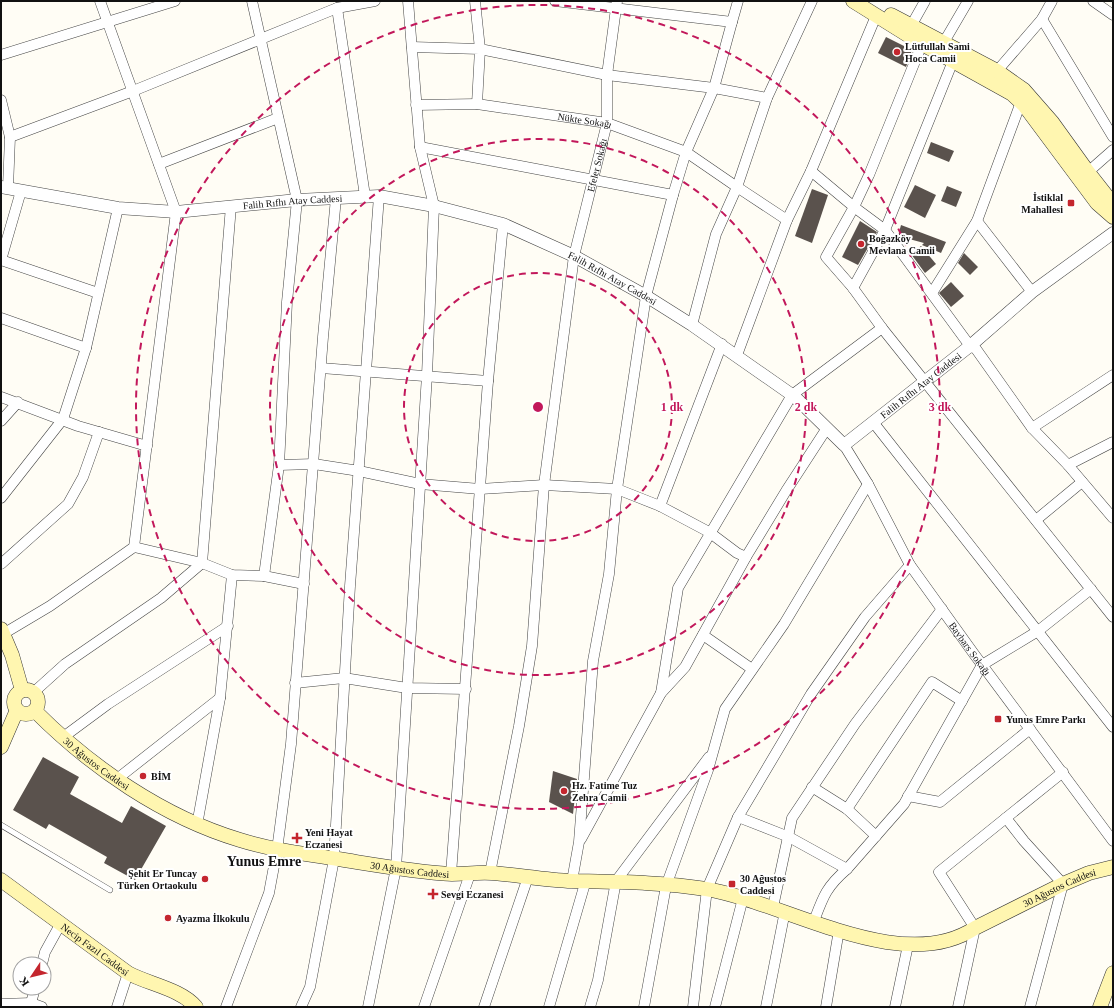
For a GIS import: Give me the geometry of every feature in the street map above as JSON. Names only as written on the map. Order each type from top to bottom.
[{"type":"main road","points":[[853,1],[922,44],[1012,94],[1021,102],[1097,203],[1113,217]]},
{"type":"main road","points":[[866,1],[997,71],[1014,82],[1033,98],[1113,204]]},
{"type":"main road","points":[[2,631],[28,691],[37,695],[38,703],[35,711],[24,714],[18,710],[14,699],[16,696],[28,691]]},
{"type":"main road","points":[[1,746],[5,726],[18,710]]},
{"type":"main road","name":"30 Ağustos Caddesi","points":[[35,711],[62,738],[117,779],[157,804],[197,825],[238,840],[277,850],[396,868],[451,874],[490,873],[572,881],[616,881],[707,890],[743,898],[839,930],[894,944],[908,945],[932,943],[962,936],[1063,884],[1090,873],[1113,867]]},
{"type":"main road","name":"Necip Fazıl Caddesi","points":[[1,880],[61,922],[128,973],[149,984],[171,991],[196,1007]]},
{"type":"main road","points":[[1100,1007],[1113,973]]},
{"type":"street","points":[[2,631],[50,606],[134,547],[176,212],[100,1]]},
{"type":"street","points":[[1,55],[175,1]]},
{"type":"street","points":[[252,1],[297,200],[287,302],[279,465],[264,576]]},
{"type":"street","points":[[10,137],[133,91],[337,8],[375,1]]},
{"type":"street","points":[[368,1007],[396,868],[427,375],[434,206],[420,147],[408,1]]},
{"type":"street","points":[[475,1],[480,50],[477,104]]},
{"type":"street","points":[[555,1],[617,4],[732,22]]},
{"type":"street","points":[[572,881],[580,842],[594,661],[609,574],[617,489],[646,296],[672,195],[686,152],[714,88],[738,1]]},
{"type":"street","points":[[692,325],[716,234],[738,187],[767,98],[812,1]]},
{"type":"street","points":[[911,26],[925,1]]},
{"type":"street","points":[[944,42],[968,1]]},
{"type":"street","points":[[997,71],[1042,19],[1052,1]]},
{"type":"street","points":[[1093,1],[1113,15]]},
{"type":"street","name":"Efeler Sokağı","points":[[490,873],[519,726],[532,646],[544,484],[574,256],[607,123],[607,75],[617,4]]},
{"type":"street","points":[[337,8],[365,196]]},
{"type":"street","points":[[737,355],[787,220],[811,171],[876,16]]},
{"type":"street","points":[[1042,19],[1113,137]]},
{"type":"street","points":[[922,44],[854,207],[826,257],[853,288],[882,328],[1113,617]]},
{"type":"street","points":[[412,47],[480,50],[607,75],[714,88],[767,98]]},
{"type":"street","points":[[853,288],[885,230],[953,61]]},
{"type":"street","points":[[1,100],[10,137],[4,188]]},
{"type":"street","points":[[932,293],[977,221],[1021,102]]},
{"type":"street","name":"Nükte Sokağı","points":[[416,105],[477,104],[607,123],[686,152],[787,220]]},
{"type":"street","points":[[159,164],[278,118]]},
{"type":"street","points":[[420,147],[672,195]]},
{"type":"street","points":[[1088,172],[1113,150]]},
{"type":"street","points":[[811,171],[854,207],[885,230],[970,346],[976,349],[1032,428],[1068,465],[1113,518]]},
{"type":"street","name":"Falih Rıfhı Atay Caddesi","points":[[4,188],[118,208],[176,212],[297,200],[379,196],[434,206],[503,224],[574,256],[646,296],[722,344],[792,395],[844,445],[970,346],[1032,292],[1113,233]]},
{"type":"street","points":[[21,191],[1,260],[98,293]]},
{"type":"street","points":[[301,1007],[310,988],[334,859],[344,678],[379,196]]},
{"type":"street","points":[[226,1007],[269,893],[277,850],[291,744],[336,198]]},
{"type":"street","points":[[28,691],[162,598],[202,563],[231,206]]},
{"type":"street","points":[[1,498],[63,419],[86,348],[118,208]]},
{"type":"street","points":[[977,221],[1032,292]]},
{"type":"street","points":[[451,874],[488,381],[503,224]]},
{"type":"street","points":[[1,318],[86,348]]},
{"type":"street","points":[[660,693],[678,588],[709,532],[792,395],[882,328]]},
{"type":"street","points":[[660,506],[722,344]]},
{"type":"street","points":[[321,368],[367,370],[488,381]]},
{"type":"street","points":[[1032,428],[1113,375]]},
{"type":"street","points":[[1,397],[99,432],[147,446]]},
{"type":"street","points":[[1,421],[18,402]]},
{"type":"street","points":[[873,422],[1113,727]]},
{"type":"street","points":[[580,842],[660,693],[686,667],[746,557],[786,491],[827,428]]},
{"type":"street","points":[[1,564],[68,504],[82,477],[99,432]]},
{"type":"street","points":[[1068,465],[1113,442]]},
{"type":"street","name":"Baybars Sokağı","points":[[844,445],[868,484],[910,565],[982,665],[1113,841]]},
{"type":"street","points":[[279,465],[314,464],[359,471],[420,484],[480,489],[544,484],[617,489],[660,506],[709,532],[736,553],[746,557]]},
{"type":"street","points":[[1036,520],[1082,482]]},
{"type":"street","points":[[644,1007],[666,886],[708,770],[711,754],[725,709],[784,624],[868,484]]},
{"type":"street","points":[[134,547],[202,563],[232,575],[264,576],[304,584]]},
{"type":"street","points":[[693,1007],[707,890],[738,817],[811,694],[865,617],[910,565]]},
{"type":"street","points":[[197,825],[220,698],[232,575]]},
{"type":"street","points":[[814,921],[826,891],[834,880],[847,869],[904,804],[982,665],[1038,631],[1091,589]]},
{"type":"street","points":[[766,1007],[792,818],[855,724],[942,608]]},
{"type":"street","points":[[62,738],[108,704],[228,626]]},
{"type":"street","points":[[703,635],[752,669]]},
{"type":"street","points":[[295,684],[344,678],[407,688],[466,688]]},
{"type":"street","points":[[847,809],[932,682],[962,701]]},
{"type":"street","points":[[117,779],[220,698]]},
{"type":"street","points":[[908,796],[940,802],[1030,729]]},
{"type":"street","points":[[590,1007],[598,980],[616,881],[711,754]]},
{"type":"street","points":[[958,1007],[975,928],[939,872],[1063,772]]},
{"type":"street","points":[[812,787],[847,809],[876,836]]},
{"type":"street","points":[[738,817],[789,837],[847,869]]},
{"type":"street","points":[[1006,818],[1063,884],[1030,1007]]},
{"type":"street","points":[[424,1007],[470,874]]},
{"type":"street","points":[[484,1007],[528,877]]},
{"type":"street","points":[[549,1007],[586,880]]},
{"type":"street","points":[[715,1007],[743,898]]},
{"type":"street","points":[[44,956],[61,922]]},
{"type":"street","points":[[826,1007],[839,930]]},
{"type":"street","points":[[895,1007],[908,945]]},
{"type":"street","points":[[117,1007],[128,973]]},
{"type":"street","points":[[31,1003],[33,996]]},
{"type":"street","points":[[1,1004],[31,1003],[42,1007]]},
{"type":"lane","points":[[1,825],[110,890]]},
{"type":"building","name":"Lütfullah Sami Hoca Camii","points":[[886,37],[912,50],[906,67],[878,53]]},
{"type":"building","points":[[931,142],[954,151],[949,162],[927,153]]},
{"type":"building","points":[[915,185],[936,195],[925,218],[904,207]]},
{"type":"building","points":[[947,186],[962,192],[956,207],[941,201]]},
{"type":"building","points":[[812,189],[828,195],[812,243],[795,236]]},
{"type":"building","name":"Boğazköy Mevlana Camii","points":[[860,221],[877,232],[858,265],[842,257]]},
{"type":"building","points":[[901,225],[946,242],[941,253],[922,245],[924,243],[898,236]]},
{"type":"building","points":[[921,246],[936,264],[925,273],[911,254]]},
{"type":"building","points":[[964,253],[978,267],[970,275],[958,263]]},
{"type":"building","points":[[951,282],[964,296],[951,307],[939,293]]},
{"type":"building","points":[[43,757],[79,777],[70,794],[122,823],[131,806],[166,826],[135,880],[104,863],[107,857],[49,824],[46,829],[13,810]]},
{"type":"building","name":"Hz. Fatime Tuz Zehra Camii","points":[[553,771],[577,779],[573,814],[549,802]]},
{"type":"place","name":"Lütfullah Sami Hoca Camii","points":[[897,52]]},
{"type":"place","name":"İstiklal Mahallesi","points":[[1071,203]]},
{"type":"place","name":"Boğazköy Mevlana Camii","points":[[861,244]]},
{"type":"place","name":"Yunus Emre Parkı","points":[[998,719]]},
{"type":"place","name":"BİM","points":[[143,776]]},
{"type":"place","name":"Hz. Fatime Tuz Zehra Camii","points":[[564,791]]},
{"type":"place","name":"Yeni Hayat Eczanesi","points":[[297,838]]},
{"type":"place","name":"Şehit Er Tuncay Türken Ortaokulu","points":[[205,879]]},
{"type":"place","name":"30 Ağustos Caddesi","points":[[732,884]]},
{"type":"place","name":"Sevgi Eczanesi","points":[[433,894]]},
{"type":"place","name":"Ayazma İlkokulu","points":[[168,918]]},
{"type":"district","name":"Yunus Emre","points":[[264,861]]}]
